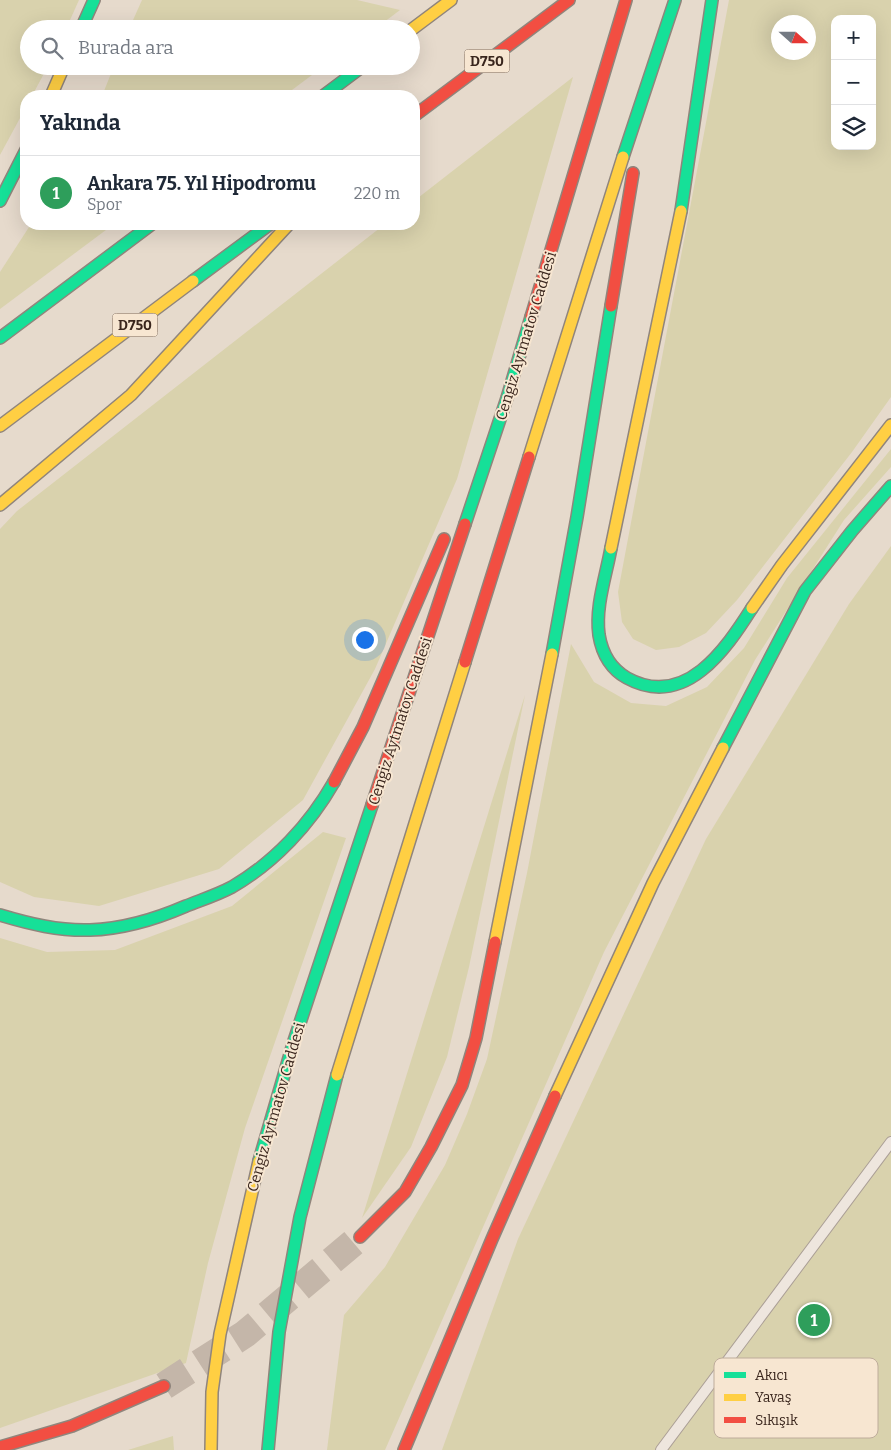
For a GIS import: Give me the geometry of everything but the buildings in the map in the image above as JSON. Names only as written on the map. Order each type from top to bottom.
[{"type":"highway","points":[[85,20],[94,0]]},
{"type":"highway","points":[[420,23],[451,0]]},
{"type":"highway","name":"Cengiz Aytmatov Caddesi","points":[[211,1450],[212,1392],[220,1334],[261,1153],[293,1044],[508,398],[626,0]]},
{"type":"highway","points":[[268,1450],[279,1332],[300,1217],[342,1054],[649,75],[675,0]]},
{"type":"highway","points":[[712,0],[677,232],[620,500],[601,602],[599,636],[606,658],[619,674],[638,684],[654,687],[673,685],[692,678],[711,663],[766,586],[891,425]]},
{"type":"highway","name":"D750","points":[[420,112],[565,3]]},
{"type":"highway","points":[[54,90],[60,75]]},
{"type":"highway","points":[[331,90],[351,75]]},
{"type":"highway","points":[[360,1237],[405,1192],[462,1085],[476,1038],[577,518],[649,75]]},
{"type":"highway","points":[[0,201],[20,162]]},
{"type":"highway","points":[[0,338],[144,230]]},
{"type":"highway","name":"D750","points":[[0,426],[262,230]]},
{"type":"highway","points":[[0,505],[131,395],[283,230]]},
{"type":"highway","points":[[459,507],[508,398]]},
{"type":"highway","points":[[404,1450],[492,1239],[564,1076],[653,883],[805,591],[852,531],[891,486]]},
{"type":"highway","points":[[0,915],[35,925],[87,931],[125,927],[158,918],[237,884],[288,842],[316,811],[346,764],[373,708],[406,624],[451,525]]},
{"type":"highway","points":[[0,1447],[72,1426],[164,1386]]},
{"type":"lane","points":[[730,1358],[891,1142]]},
{"type":"lane","points":[[661,1450],[714,1379]]},
{"type":"shaded area","points":[[0,0],[79,0],[70,20],[20,20],[20,75],[43,75],[35,90],[20,90],[20,118],[0,155]]},
{"type":"shaded area","points":[[142,0],[357,0],[400,10],[387,20],[133,20]]},
{"type":"shaded area","points":[[729,0],[891,0],[891,397],[852,452],[737,600],[706,633],[679,647],[656,650],[633,639],[622,622],[618,592]]},
{"type":"shaded area","points":[[110,75],[312,75],[292,90],[104,90]]},
{"type":"shaded area","points":[[573,77],[457,479],[375,669],[303,800],[219,869],[99,906],[34,897],[0,882],[0,529],[17,511],[377,230],[420,230],[420,196]]},
{"type":"shaded area","points":[[27,230],[106,230],[0,309],[0,272]]},
{"type":"shaded area","points":[[891,449],[891,467],[844,520],[755,660],[604,952],[385,1450],[327,1450],[344,1315],[385,1267],[445,1165],[467,1114],[487,1059],[527,873],[571,644],[594,682],[631,703],[666,706],[707,687],[744,648],[787,578]]},
{"type":"shaded area","points":[[891,546],[891,1450],[442,1450],[518,1239],[706,839],[849,604]]},
{"type":"shaded area","points":[[525,695],[469,967],[447,1057],[411,1147],[362,1218]]},
{"type":"shaded area","points":[[323,832],[346,838],[245,1128],[208,1263],[186,1363],[0,1428],[0,938],[47,952],[115,950],[232,906]]},
{"type":"shaded area","points":[[173,1436],[174,1450],[128,1450]]},
{"type":"tunnel","points":[[164,1386],[245,1334],[360,1237]]},
{"type":"traffic: fast","points":[[85,20],[94,0]]},
{"type":"traffic: fast","points":[[623,157],[675,0]]},
{"type":"traffic: fast","points":[[681,211],[712,0]]},
{"type":"traffic: fast","points":[[331,90],[351,75]]},
{"type":"traffic: fast","points":[[0,201],[20,162]]},
{"type":"traffic: fast","points":[[0,338],[144,230]]},
{"type":"traffic: fast","points":[[193,281],[262,230]]},
{"type":"traffic: fast","points":[[552,654],[577,517],[611,306]]},
{"type":"traffic: fast","points":[[465,524],[507,398],[531,317]]},
{"type":"traffic: fast","points":[[723,748],[805,591],[852,531],[891,486]]},
{"type":"traffic: fast","points":[[611,548],[598,614],[599,635],[602,648],[608,660],[616,670],[627,678],[648,686],[667,686],[685,681],[702,670],[716,657],[730,641],[752,608]]},
{"type":"traffic: fast","points":[[0,915],[33,924],[78,930],[127,925],[175,911],[232,887],[263,866],[303,827],[334,782]]},
{"type":"traffic: fast","points":[[259,1161],[293,1044],[372,805]]},
{"type":"traffic: fast","points":[[268,1450],[279,1332],[300,1217],[337,1075]]},
{"type":"traffic: slow","points":[[420,23],[451,0]]},
{"type":"traffic: slow","points":[[54,90],[60,75]]},
{"type":"traffic: slow","points":[[529,457],[623,157]]},
{"type":"traffic: slow","points":[[611,548],[681,211]]},
{"type":"traffic: slow","points":[[0,505],[131,395],[283,230]]},
{"type":"traffic: slow","points":[[0,426],[193,281]]},
{"type":"traffic: slow","points":[[752,608],[782,565],[891,425]]},
{"type":"traffic: slow","points":[[495,942],[552,654]]},
{"type":"traffic: slow","points":[[337,1075],[465,662]]},
{"type":"traffic: slow","points":[[555,1096],[653,883],[723,748]]},
{"type":"traffic: slow","points":[[211,1450],[212,1392],[220,1334],[259,1161]]},
{"type":"traffic: jam","points":[[420,112],[569,0]]},
{"type":"traffic: jam","points":[[531,317],[626,0]]},
{"type":"traffic: jam","points":[[611,306],[633,173]]},
{"type":"traffic: jam","points":[[465,662],[529,457]]},
{"type":"traffic: jam","points":[[372,805],[465,524]]},
{"type":"traffic: jam","points":[[334,782],[363,727],[444,539]]},
{"type":"traffic: jam","points":[[360,1237],[405,1192],[431,1147],[462,1085],[476,1038],[495,942]]},
{"type":"traffic: jam","points":[[404,1450],[492,1239],[555,1096]]},
{"type":"traffic: jam","points":[[0,1447],[72,1426],[164,1386]]},
{"type":"place","name":"Ankara 75. Yıl Hipodromu","points":[[814,1320]]}]
